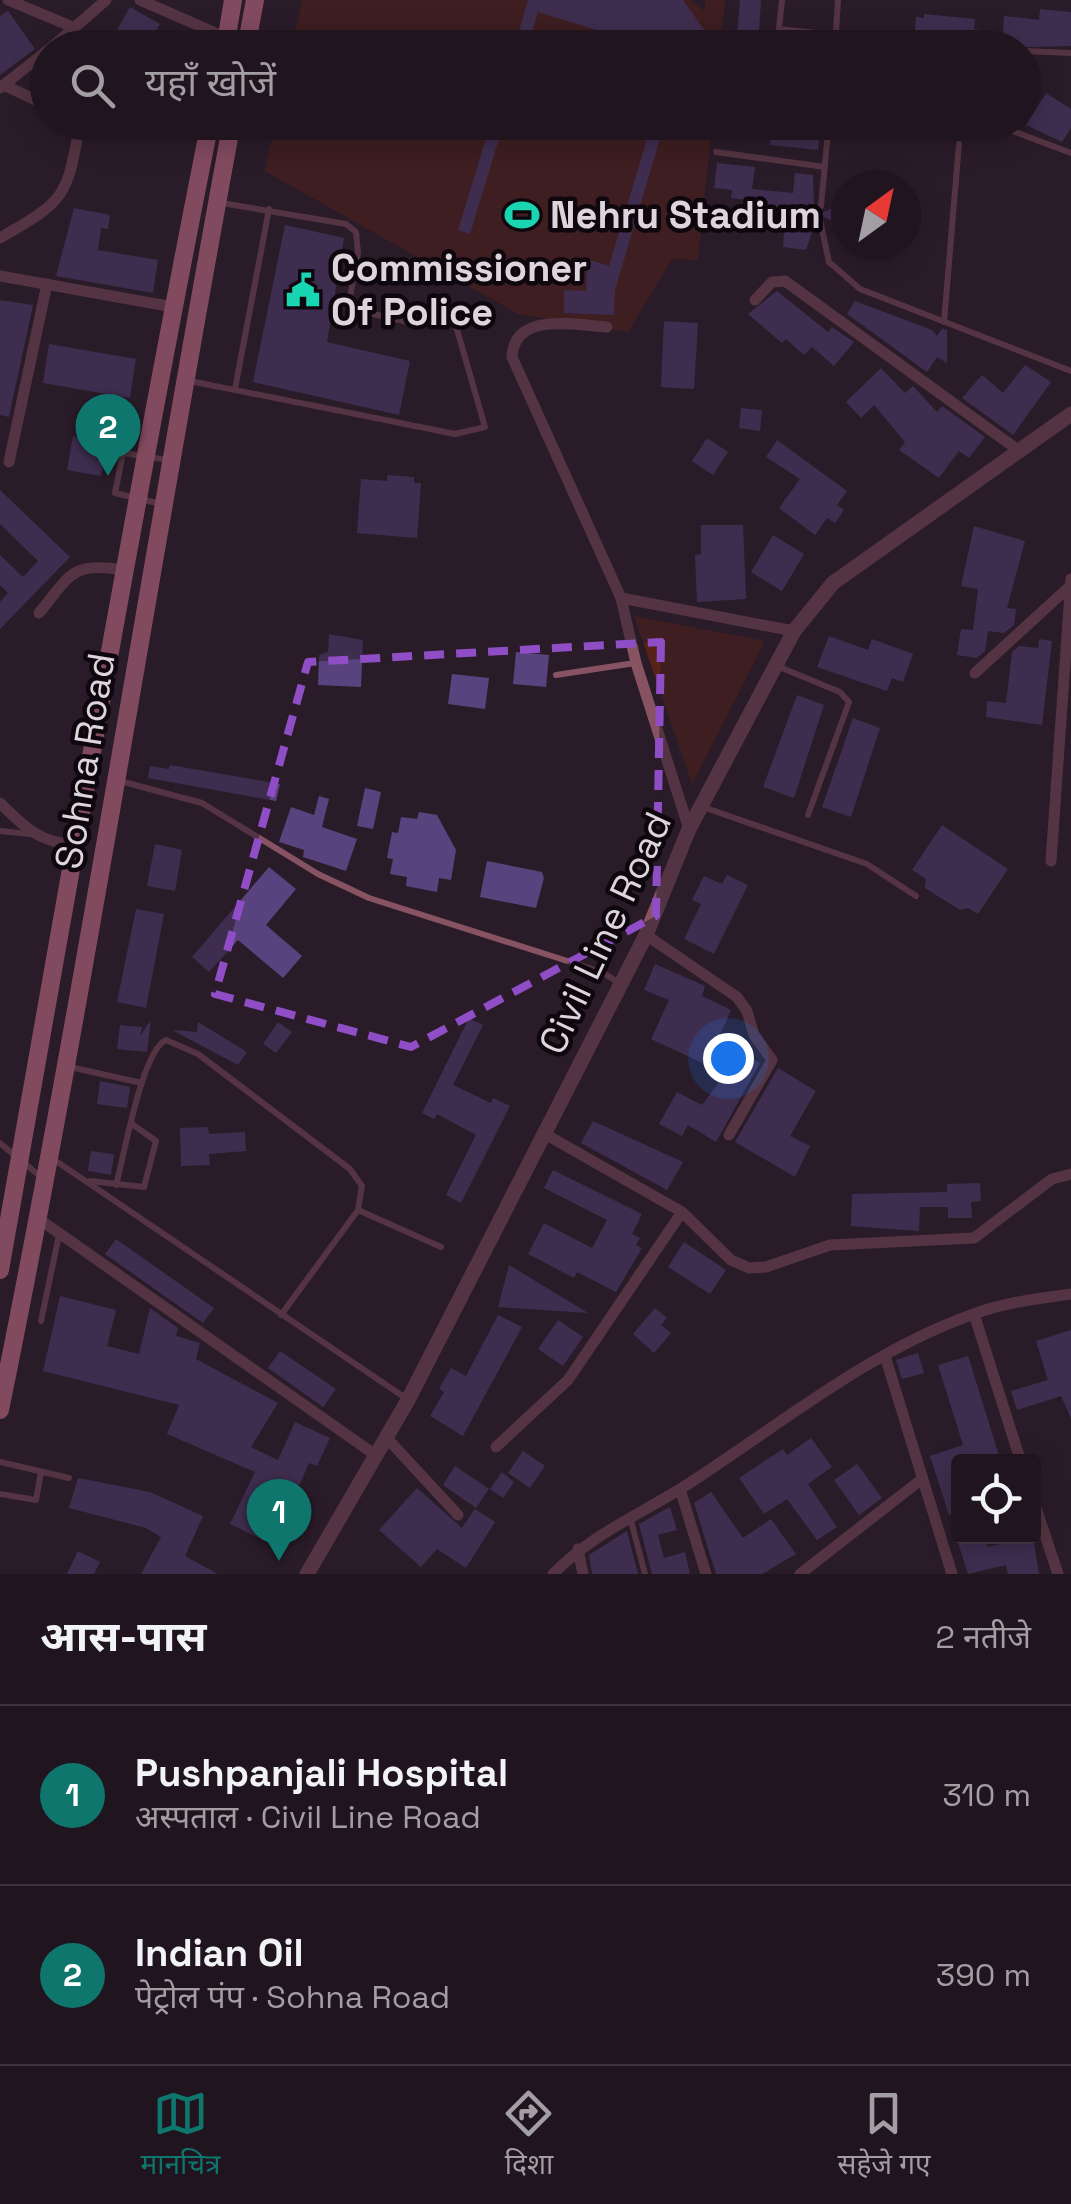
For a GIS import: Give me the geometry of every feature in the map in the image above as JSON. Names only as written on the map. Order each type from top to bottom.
[{"type":"main road","points":[[228,30],[232,0]]},
{"type":"main road","points":[[249,30],[255,0]]},
{"type":"main road","name":"Sohna Road","points":[[0,1270],[122,570],[206,140]]},
{"type":"main road","name":"Sohna Road","points":[[0,1410],[39,1220],[160,504],[229,140]]},
{"type":"main road","points":[[195,199],[217,203]]},
{"type":"street","points":[[8,0],[75,28]]},
{"type":"street","points":[[73,30],[106,0]]},
{"type":"street","points":[[140,0],[201,30]]},
{"type":"street","points":[[30,64],[2,86],[30,98]]},
{"type":"street","points":[[0,238],[49,209],[64,193],[76,140]]},
{"type":"street","points":[[0,276],[173,306]]},
{"type":"street","points":[[755,300],[772,282],[785,281],[1018,450]]},
{"type":"street","points":[[9,462],[47,284]]},
{"type":"street","points":[[607,326],[542,324],[518,339],[512,357],[621,598],[636,663],[690,829]]},
{"type":"street","name":"Civil Line Road","points":[[308,1574],[408,1400],[646,935],[701,806],[794,631],[833,583],[1071,414]]},
{"type":"street","points":[[39,613],[77,568],[92,564],[122,570]]},
{"type":"street","points":[[975,672],[1070,583]]},
{"type":"street","points":[[1051,861],[1070,583]]},
{"type":"street","points":[[621,598],[794,631]]},
{"type":"street","points":[[0,804],[32,834],[51,844],[77,845]]},
{"type":"street","points":[[646,935],[737,997],[748,1010],[754,1035],[772,1060],[729,1135]]},
{"type":"street","points":[[545,1134],[682,1212],[731,1260],[749,1268],[766,1267],[830,1245],[974,1238],[1052,1179],[1071,1174]]},
{"type":"street","points":[[496,1446],[568,1380],[682,1212]]},
{"type":"street","points":[[39,1220],[374,1454]]},
{"type":"street","points":[[552,1574],[578,1548],[680,1489],[885,1356],[974,1314],[1071,1294]]},
{"type":"street","points":[[974,1314],[1018,1454]]},
{"type":"street","points":[[885,1356],[952,1574]]},
{"type":"street","points":[[385,1436],[458,1515]]},
{"type":"street","points":[[800,1574],[818,1569],[922,1479]]},
{"type":"street","points":[[680,1489],[706,1574]]},
{"type":"street","points":[[1041,1523],[1058,1574]]},
{"type":"street","points":[[578,1548],[584,1574]]},
{"type":"lane","points":[[782,0],[779,29],[790,30]]},
{"type":"lane","points":[[836,30],[838,0]]},
{"type":"lane","points":[[1041,51],[1071,53]]},
{"type":"lane","points":[[821,206],[827,140]]},
{"type":"lane","points":[[1037,140],[1071,153]]},
{"type":"lane","points":[[944,322],[959,144]]},
{"type":"lane","points":[[716,152],[825,167]]},
{"type":"lane","points":[[184,380],[455,434],[484,427],[454,318],[428,311],[421,325],[348,308],[359,239],[356,232],[346,224],[217,203]]},
{"type":"lane","points":[[235,389],[269,209]]},
{"type":"lane","points":[[820,220],[823,249],[841,274],[860,290],[1071,372]]},
{"type":"lane","points":[[146,456],[169,460]]},
{"type":"lane","points":[[138,498],[160,504]]},
{"type":"lane","points":[[556,674],[636,663]]},
{"type":"lane","points":[[776,665],[840,692],[849,702],[808,815]]},
{"type":"lane","points":[[116,780],[202,803],[318,874],[369,898],[602,972],[620,983]]},
{"type":"lane","points":[[701,806],[867,864],[916,896]]},
{"type":"lane","points":[[0,831],[32,834]]},
{"type":"lane","points":[[116,1185],[142,1083],[158,1044],[166,1040],[188,1048],[350,1168],[362,1186],[358,1210],[281,1315]]},
{"type":"lane","points":[[66,1066],[142,1083]]},
{"type":"lane","points":[[84,1180],[144,1187],[156,1140],[132,1124]]},
{"type":"lane","points":[[0,1143],[46,1181]]},
{"type":"lane","points":[[50,1157],[408,1400]]},
{"type":"lane","points":[[358,1210],[441,1247]]},
{"type":"lane","points":[[41,1320],[59,1234]]},
{"type":"lane","points":[[0,1462],[69,1478]]},
{"type":"lane","points":[[0,1494],[36,1500],[41,1472]]},
{"type":"lane","points":[[630,1516],[645,1574]]},
{"type":"highlighted area","points":[[661,642],[656,916],[411,1047],[215,994],[308,662]]},
{"type":"shaded area","points":[[302,0],[691,0],[704,11],[706,0],[725,0],[722,30],[296,30]]},
{"type":"shaded area","name":"Nehru Stadium","points":[[271,140],[710,140],[698,260],[672,259],[628,332],[518,314],[265,171]]},
{"type":"shaded area","points":[[634,616],[765,641],[692,784]]},
{"type":"building","points":[[528,0],[683,0],[704,30],[596,30],[538,12],[532,30],[519,30]]},
{"type":"building","points":[[740,0],[761,0],[759,30],[738,30]]},
{"type":"building","points":[[130,7],[160,24],[157,30],[117,30]]},
{"type":"building","points":[[1040,9],[1071,12],[1071,46],[1041,47],[1041,30],[1003,30],[1004,16],[1039,20]]},
{"type":"building","points":[[8,11],[30,42],[30,53],[0,75],[0,16]]},
{"type":"building","points":[[924,14],[975,19],[974,29],[984,30],[915,30],[916,17],[924,18]]},
{"type":"building","points":[[1046,93],[1071,109],[1071,128],[1062,142],[1041,132],[1041,101]]},
{"type":"building","points":[[486,140],[499,140],[470,234],[458,230]]},
{"type":"building","points":[[647,140],[660,140],[615,290],[614,315],[564,313],[564,290],[586,291],[587,259],[609,266]]},
{"type":"building","points":[[771,140],[819,140],[818,150],[770,145]]},
{"type":"building","points":[[717,163],[755,167],[752,189],[793,193],[795,173],[813,175],[814,208],[821,213],[831,209],[831,220],[818,214],[806,250],[783,247],[784,232],[776,231],[778,212],[766,208],[767,202],[731,198],[732,190],[714,188]]},
{"type":"building","points":[[74,208],[110,215],[108,229],[101,228],[98,250],[158,260],[153,293],[56,276]]},
{"type":"building","name":"Commissioner Of Police","points":[[285,225],[344,238],[327,342],[410,361],[399,415],[253,382]]},
{"type":"building","points":[[777,291],[828,332],[832,327],[854,342],[834,366],[812,347],[804,355],[786,339],[782,343],[748,314]]},
{"type":"building","points":[[0,300],[33,305],[9,417],[0,415]]},
{"type":"building","points":[[855,301],[932,330],[937,336],[942,329],[947,330],[947,363],[937,357],[927,372],[847,314]]},
{"type":"building","points":[[664,321],[698,323],[694,389],[661,387]]},
{"type":"building","points":[[49,344],[136,359],[130,398],[43,383]]},
{"type":"building","points":[[1025,365],[1051,382],[1013,435],[962,398],[982,375],[1003,393]]},
{"type":"building","points":[[881,368],[905,393],[913,386],[937,412],[942,406],[985,437],[969,458],[959,451],[939,478],[899,450],[905,442],[874,405],[861,418],[846,402]]},
{"type":"building","points":[[741,408],[762,410],[760,431],[739,428]]},
{"type":"building","points":[[73,436],[107,442],[101,476],[67,470]]},
{"type":"building","points":[[707,438],[728,452],[713,475],[692,461]]},
{"type":"building","points":[[777,440],[847,491],[837,505],[844,510],[835,523],[827,518],[815,535],[779,508],[800,479],[766,457]]},
{"type":"building","points":[[387,475],[414,477],[414,483],[421,483],[417,538],[357,533],[361,479],[387,481]]},
{"type":"building","points":[[0,490],[70,557],[0,629],[0,602],[8,593],[0,585],[0,555],[23,577],[38,561],[0,524]]},
{"type":"building","points":[[701,525],[743,525],[746,599],[697,602],[695,555],[701,554]]},
{"type":"building","points":[[974,526],[1025,541],[1007,608],[1016,609],[1014,625],[1004,633],[988,631],[985,651],[977,658],[957,655],[961,629],[973,630],[978,589],[961,586]]},
{"type":"building","points":[[773,535],[804,554],[782,591],[751,572]]},
{"type":"building","points":[[329,634],[363,640],[361,687],[318,685],[319,655],[328,652]]},
{"type":"building","points":[[829,636],[868,650],[872,639],[913,654],[903,682],[892,678],[887,691],[817,667]]},
{"type":"building","points":[[1039,639],[1052,641],[1042,725],[986,717],[987,701],[1006,703],[1012,652],[1019,646],[1038,648]]},
{"type":"building","points":[[516,652],[549,655],[546,687],[513,684]]},
{"type":"building","points":[[452,674],[489,678],[485,709],[448,704]]},
{"type":"building","points":[[797,695],[824,705],[794,798],[763,787]]},
{"type":"building","points":[[853,718],[880,728],[851,817],[822,807]]},
{"type":"building","points":[[170,765],[280,784],[276,801],[148,778],[150,766],[169,769]]},
{"type":"building","points":[[365,788],[381,792],[373,829],[357,826]]},
{"type":"building","points":[[319,796],[329,799],[322,827],[357,839],[346,871],[303,857],[304,850],[279,842],[291,807],[314,815]]},
{"type":"building","points":[[419,812],[437,815],[456,850],[451,880],[439,878],[437,892],[406,886],[407,877],[390,874],[393,859],[387,858],[392,832],[398,833],[401,817],[417,819]]},
{"type":"building","points":[[942,825],[1008,869],[978,914],[968,908],[960,910],[925,888],[926,879],[912,870]]},
{"type":"building","points":[[155,844],[182,850],[175,891],[147,886]]},
{"type":"building","points":[[487,861],[542,872],[536,908],[480,897]]},
{"type":"building","points":[[269,867],[296,889],[266,925],[302,956],[283,978],[238,940],[209,972],[192,957]]},
{"type":"building","points":[[727,875],[748,885],[714,954],[684,939],[701,904],[692,900],[704,876],[722,884]]},
{"type":"building","points":[[136,909],[164,914],[146,1008],[117,1002]]},
{"type":"building","points":[[655,964],[705,986],[702,996],[731,1010],[707,1065],[651,1039],[669,1000],[644,990]]},
{"type":"building","points":[[469,1018],[483,1025],[453,1085],[491,1103],[493,1098],[510,1106],[461,1203],[446,1195],[476,1135],[437,1114],[434,1119],[422,1113]]},
{"type":"building","points":[[151,1020],[147,1052],[117,1049],[120,1025],[142,1027],[140,1036]]},
{"type":"building","points":[[198,1022],[247,1052],[238,1065],[172,1030],[197,1032]]},
{"type":"building","points":[[278,1022],[292,1032],[276,1053],[263,1044]]},
{"type":"building","points":[[741,1052],[760,1063],[716,1142],[688,1125],[682,1136],[659,1124],[677,1092],[702,1105]]},
{"type":"building","points":[[778,1068],[816,1091],[790,1136],[810,1146],[795,1177],[735,1142]]},
{"type":"building","points":[[100,1081],[130,1087],[127,1108],[97,1104]]},
{"type":"building","points":[[593,1121],[683,1162],[667,1190],[581,1143]]},
{"type":"building","points":[[208,1127],[209,1134],[245,1132],[246,1151],[209,1154],[210,1165],[181,1166],[180,1128]]},
{"type":"building","points":[[91,1151],[114,1154],[111,1175],[88,1171]]},
{"type":"building","points":[[553,1170],[642,1214],[632,1234],[640,1238],[636,1245],[642,1248],[616,1292],[577,1272],[574,1278],[528,1254],[544,1223],[592,1248],[607,1220],[544,1188]]},
{"type":"building","points":[[980,1183],[981,1201],[971,1202],[972,1218],[948,1218],[948,1207],[920,1207],[919,1231],[851,1226],[852,1194],[947,1192],[947,1184]]},
{"type":"building","points":[[116,1239],[214,1308],[203,1323],[105,1254]]},
{"type":"building","points":[[684,1242],[726,1270],[710,1294],[668,1267]]},
{"type":"building","points":[[509,1265],[524,1274],[588,1313],[498,1307]]},
{"type":"building","points":[[60,1296],[116,1310],[107,1346],[139,1354],[150,1308],[178,1328],[176,1336],[200,1343],[196,1359],[278,1403],[251,1447],[278,1460],[295,1422],[330,1438],[317,1466],[309,1463],[273,1545],[230,1524],[255,1472],[167,1434],[179,1405],[43,1371]]},
{"type":"building","points":[[655,1308],[667,1318],[661,1325],[671,1333],[654,1353],[633,1334]]},
{"type":"building","points":[[498,1315],[522,1327],[463,1436],[430,1416],[444,1392],[439,1389],[451,1368],[466,1376]]},
{"type":"building","points":[[558,1320],[583,1337],[563,1366],[538,1349]]},
{"type":"building","points":[[1071,1330],[1071,1418],[1061,1396],[1017,1410],[1011,1391],[1048,1380],[1036,1341]]},
{"type":"building","points":[[280,1351],[336,1389],[323,1407],[268,1368]]},
{"type":"building","points":[[918,1353],[924,1373],[902,1379],[896,1360]]},
{"type":"building","points":[[968,1356],[999,1454],[951,1454],[949,1515],[930,1456],[963,1445],[938,1365]]},
{"type":"building","points":[[811,1438],[832,1467],[808,1484],[837,1527],[817,1540],[787,1499],[764,1514],[739,1478],[783,1449],[787,1455]]},
{"type":"building","points":[[523,1451],[545,1466],[530,1488],[508,1473]]},
{"type":"building","points":[[857,1464],[882,1498],[859,1515],[834,1480]]},
{"type":"building","points":[[455,1466],[489,1489],[476,1508],[443,1485]]},
{"type":"building","points":[[502,1472],[514,1482],[503,1498],[490,1489]]},
{"type":"building","points":[[78,1478],[150,1492],[203,1516],[185,1556],[218,1574],[141,1574],[161,1537],[146,1528],[69,1508]]},
{"type":"building","points":[[417,1488],[462,1528],[475,1509],[495,1522],[466,1568],[437,1549],[421,1567],[379,1530]]},
{"type":"building","points":[[711,1492],[743,1538],[771,1519],[796,1554],[762,1574],[716,1574],[694,1503]]},
{"type":"building","points":[[670,1507],[677,1530],[658,1535],[664,1558],[685,1552],[690,1574],[652,1574],[639,1524]]},
{"type":"building","points":[[627,1531],[638,1574],[592,1574],[589,1555]]},
{"type":"building","points":[[959,1544],[988,1547],[1034,1544],[1039,1574],[1008,1574],[1006,1565],[968,1574]]},
{"type":"building","points":[[78,1551],[100,1562],[94,1574],[67,1574]]},
{"type":"place","name":"Nehru Stadium","points":[[522,215]]},
{"type":"place","name":"Commissioner Of Police","points":[[303,290]]},
{"type":"place","name":"Indian Oil","points":[[108,476]]},
{"type":"place","name":"Pushpanjali Hospital","points":[[279,1561]]}]
